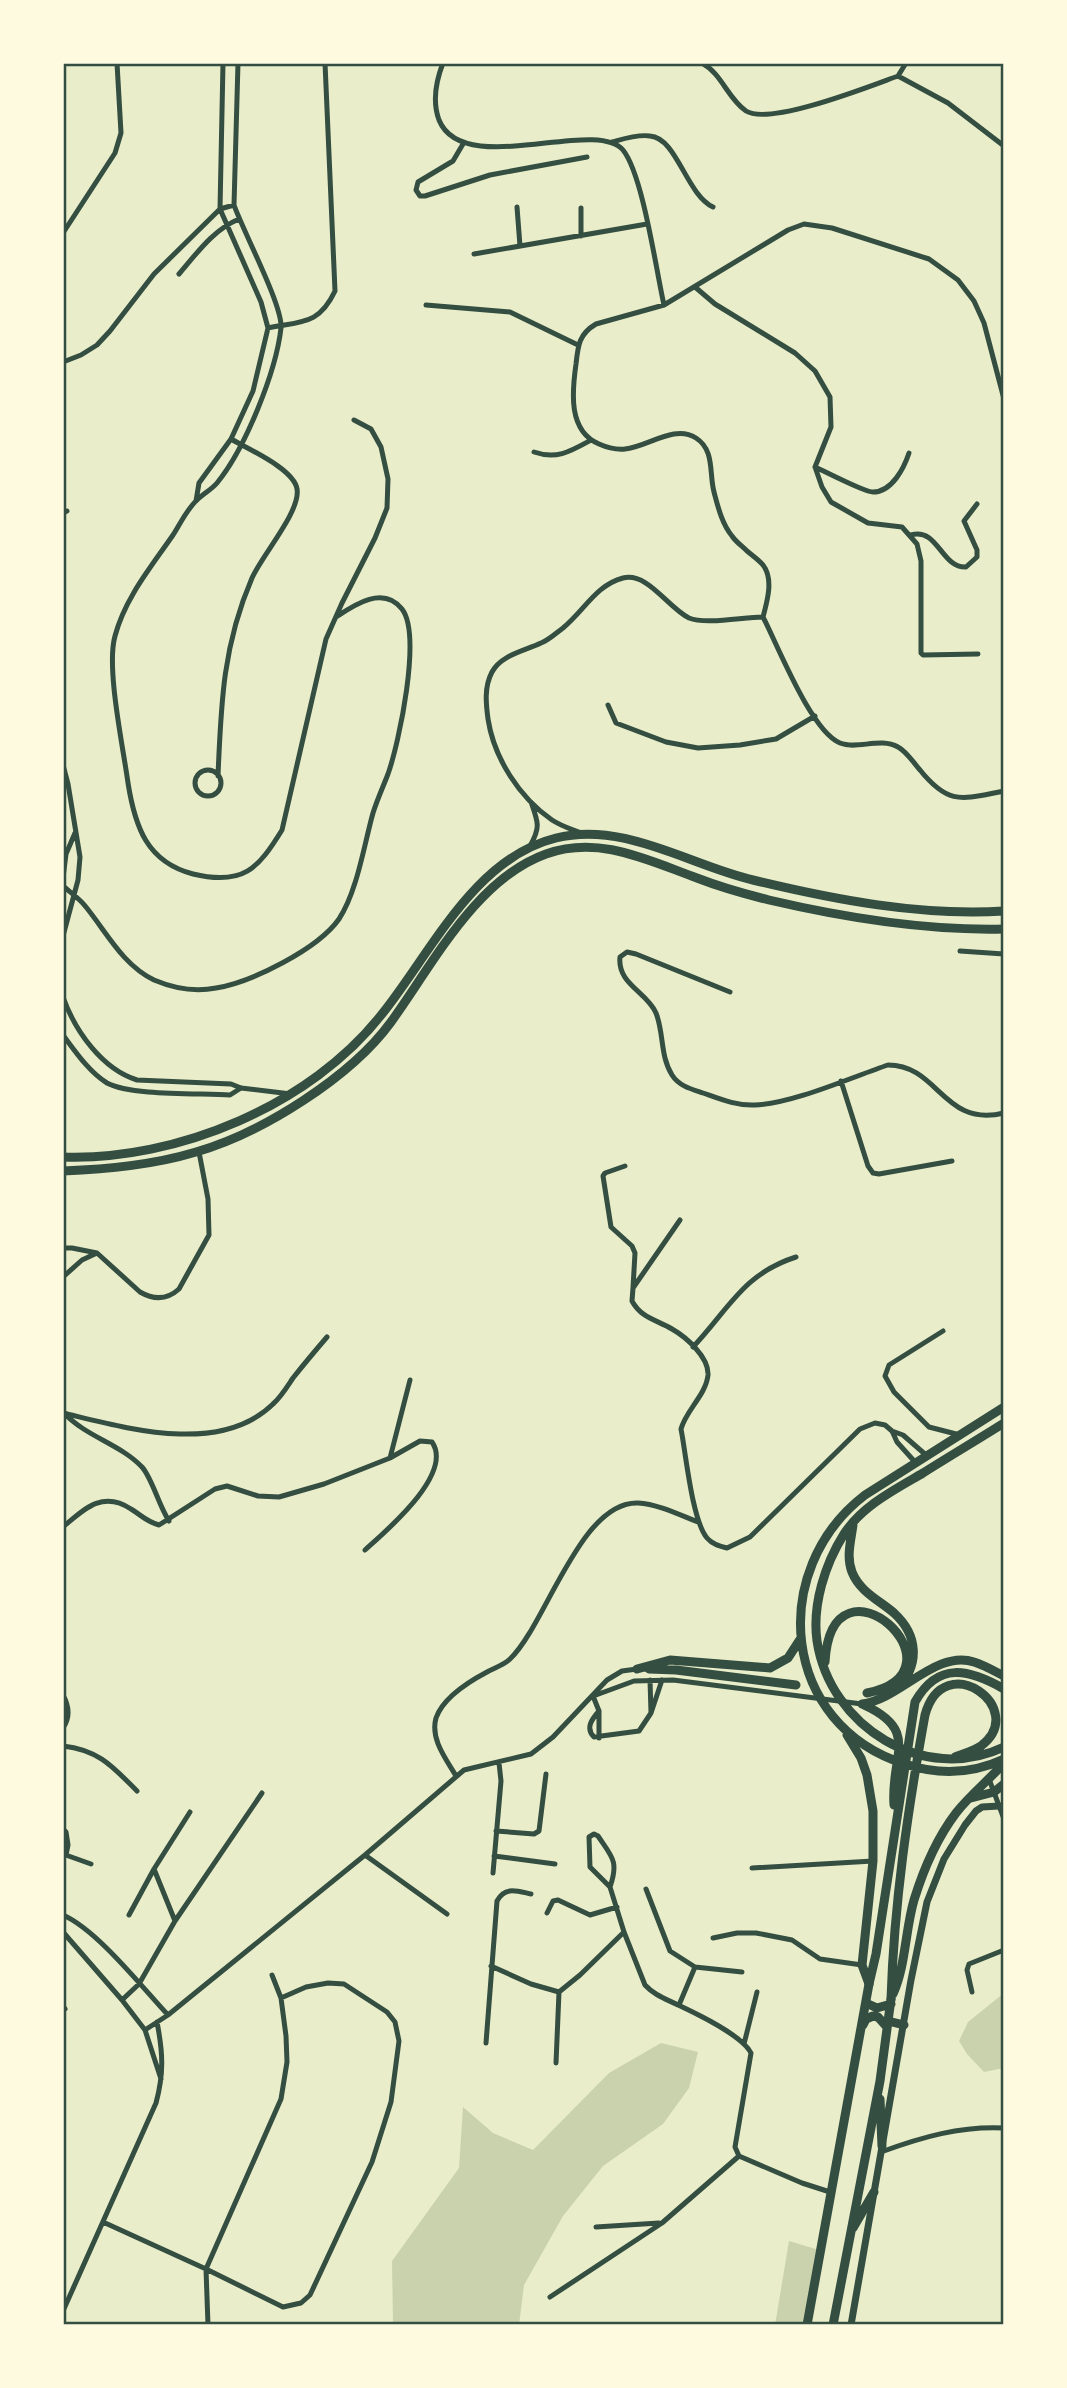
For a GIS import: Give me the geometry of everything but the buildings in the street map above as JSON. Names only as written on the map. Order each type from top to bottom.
[{"type":"main road","points":[[199,1152],[198,1145],[202,1139],[293,1094],[338,1060],[381,1016],[471,894],[490,873],[530,846],[556,838],[582,833],[618,837],[659,848],[707,867],[751,880],[897,908],[932,912],[1004,911]]},
{"type":"main road","points":[[63,1171],[133,1166],[199,1152],[266,1122],[296,1104],[346,1069],[366,1051],[389,1025],[482,897],[503,878],[527,863],[571,847],[590,846],[633,854],[751,895],[835,913],[949,929],[1004,929]]},
{"type":"main road","points":[[63,1157],[124,1153],[149,1148],[241,1120]]},
{"type":"main road","points":[[869,1984],[862,1965],[873,1861],[873,1811],[861,1758],[820,1699],[805,1663],[801,1638],[804,1591],[823,1540],[856,1502],[1004,1407]]},
{"type":"main road","points":[[1004,1423],[884,1496],[853,1521],[834,1550],[820,1594],[816,1623],[825,1668],[841,1700],[883,1741],[914,1754],[935,1759],[974,1758],[1004,1747]]},
{"type":"main road","points":[[853,1521],[849,1553],[852,1573],[863,1590],[903,1623],[909,1631],[915,1650],[911,1670],[898,1688]]},
{"type":"main road","points":[[825,1668],[828,1638],[840,1620],[859,1612],[884,1619],[904,1641],[906,1660],[901,1674],[891,1684],[867,1693]]},
{"type":"main road","points":[[637,1669],[670,1660],[765,1669],[776,1667],[788,1658],[801,1638]]},
{"type":"main road","points":[[862,1704],[878,1701],[934,1668],[960,1660],[972,1661],[1004,1676]]},
{"type":"main road","points":[[637,1669],[676,1670],[796,1685]]},
{"type":"main road","points":[[807,2325],[876,1954],[915,1702],[937,1677],[950,1673],[963,1672],[981,1677],[1004,1689]]},
{"type":"main road","points":[[833,2325],[880,2081],[891,2002],[893,1933],[902,1853],[925,1715],[928,1704],[939,1690],[956,1684],[972,1685],[984,1693],[994,1708],[994,1727],[983,1745],[949,1759]]},
{"type":"main road","points":[[862,1704],[886,1717],[898,1733],[900,1743],[892,1785],[895,1825]]},
{"type":"main road","points":[[841,1726],[878,1753],[913,1767],[938,1771],[973,1770],[1004,1761]]},
{"type":"main road","points":[[866,2003],[877,2008],[891,2002],[900,1979],[905,1938],[918,1889],[930,1859],[947,1827],[969,1798],[1004,1761]]},
{"type":"main road","points":[[969,1798],[994,1793],[1004,1784]]},
{"type":"main road","points":[[863,2026],[866,2019],[873,2016],[888,2024],[904,2025]]},
{"type":"main road","points":[[880,2081],[881,2149]]},
{"type":"main road","points":[[849,2236],[874,2192]]},
{"type":"street","points":[[63,233],[115,153],[121,133],[117,63]]},
{"type":"street","points":[[196,501],[198,483],[231,439],[253,391],[268,328],[261,302],[220,209],[223,63]]},
{"type":"street","points":[[238,63],[234,205],[268,284],[281,325],[263,395],[242,446],[216,484],[196,501],[127,603],[114,638],[113,668],[132,807],[145,843],[170,867],[195,875],[223,879],[249,872],[266,856],[282,830],[326,639],[382,524],[388,494],[385,463],[375,434],[368,426],[354,420]]},
{"type":"street","points":[[268,328],[314,318],[327,308],[335,291],[325,63]]},
{"type":"street","points":[[443,63],[437,82],[437,115],[442,128],[450,137],[463,144],[497,146],[590,140],[612,142],[647,135],[657,137],[673,154],[695,192],[704,203],[713,207]]},
{"type":"street","points":[[702,63],[714,72],[745,110],[763,115],[803,108],[898,76],[906,63]]},
{"type":"street","points":[[898,76],[948,103],[1004,146]]},
{"type":"street","points":[[612,142],[622,149],[634,170],[664,305]]},
{"type":"street","points":[[463,144],[453,161],[418,182],[416,190],[420,196],[490,175],[587,157]]},
{"type":"street","points":[[63,362],[97,345],[153,274],[220,209],[234,205]]},
{"type":"street","points":[[517,207],[520,246]]},
{"type":"street","points":[[581,208],[581,236]]},
{"type":"street","points":[[179,274],[210,237],[239,219]]},
{"type":"street","points":[[1004,399],[984,323],[974,301],[958,279],[929,258],[832,228],[804,223],[664,305],[596,324],[581,336],[573,379],[574,409],[578,426],[591,440],[612,449],[685,433],[699,440],[709,455],[710,479],[725,524],[732,537],[765,567],[768,597],[763,617],[806,704],[829,737],[843,744],[884,743],[900,747],[933,787],[949,796],[963,798],[1004,791]]},
{"type":"street","points":[[474,254],[647,224]]},
{"type":"street","points":[[695,287],[715,304],[795,353],[815,371],[830,397],[831,427],[816,467],[822,487],[831,502],[868,523],[902,527],[917,544],[921,561],[921,653],[978,654]]},
{"type":"street","points":[[426,305],[510,312],[578,345]]},
{"type":"street","points":[[218,776],[211,771],[201,772],[195,779],[197,790],[204,795],[215,794],[220,787],[218,776],[222,697],[228,650],[240,607],[254,573],[297,503],[297,487],[288,473],[231,439]]},
{"type":"street","points":[[534,452],[544,456],[558,456],[591,440]]},
{"type":"street","points":[[816,467],[872,493],[892,483],[904,468],[909,453]]},
{"type":"street","points":[[911,535],[926,534],[953,564],[966,567],[977,556],[977,550],[964,522],[977,504]]},
{"type":"street","points":[[582,833],[551,819],[530,800],[503,764],[491,739],[485,698],[492,673],[503,659],[544,642],[566,625],[603,587],[632,577],[643,581],[678,611],[691,618],[701,621],[763,617]]},
{"type":"street","points":[[63,886],[84,904],[126,960],[153,979],[182,988],[216,988],[239,982],[299,953],[330,929],[345,907],[351,892],[375,805],[388,773],[403,719],[410,661],[410,630],[407,617],[401,607],[391,600],[369,598],[336,617]]},
{"type":"street","points":[[608,705],[616,723],[666,742],[698,748],[776,739],[815,716]]},
{"type":"street","points":[[63,765],[80,857],[78,880],[63,936]]},
{"type":"street","points":[[530,800],[538,820],[538,832],[530,846]]},
{"type":"street","points":[[63,878],[66,854],[75,833]]},
{"type":"street","points":[[960,951],[1004,954]]},
{"type":"street","points":[[730,992],[636,954],[627,952],[620,957],[622,973],[656,1012],[666,1065],[674,1078],[686,1088],[732,1103],[755,1105],[783,1101],[888,1065],[901,1065],[919,1073],[952,1105],[975,1115],[1004,1113]]},
{"type":"street","points":[[63,998],[68,1012],[92,1046],[110,1066],[124,1076],[137,1080],[231,1084],[242,1088],[293,1094]]},
{"type":"street","points":[[63,1035],[97,1076],[119,1088],[230,1095],[242,1088]]},
{"type":"street","points":[[80,1057],[92,1046]]},
{"type":"street","points":[[119,1088],[124,1076]]},
{"type":"street","points":[[153,1081],[153,1091]]},
{"type":"street","points":[[841,1081],[868,1166],[873,1172],[879,1174],[952,1161]]},
{"type":"street","points":[[63,1248],[97,1253],[146,1296],[169,1297],[179,1289],[209,1235],[208,1199],[199,1152]]},
{"type":"street","points":[[625,1166],[603,1176],[611,1227],[635,1253],[632,1301],[643,1315],[677,1332],[693,1347],[704,1359],[708,1377],[681,1429],[698,1522],[707,1538],[716,1545],[727,1548],[750,1537],[860,1429],[875,1423],[885,1425],[903,1435],[926,1455]]},
{"type":"street","points":[[633,1289],[680,1220]]},
{"type":"street","points":[[63,1277],[82,1260],[97,1253]]},
{"type":"street","points":[[693,1347],[752,1279],[771,1266],[796,1257]]},
{"type":"street","points":[[943,1331],[889,1365],[885,1376],[894,1392],[929,1427],[960,1435]]},
{"type":"street","points":[[64,1413],[127,1428],[174,1435],[216,1432],[251,1420],[273,1404],[327,1337]]},
{"type":"street","points":[[390,1458],[410,1380]]},
{"type":"street","points":[[64,1413],[76,1425],[130,1456],[144,1469],[169,1521]]},
{"type":"street","points":[[892,1431],[897,1442],[915,1462]]},
{"type":"street","points":[[63,1527],[83,1510],[99,1502],[115,1501],[130,1508],[149,1523],[159,1525],[215,1489],[227,1486],[258,1496],[279,1497],[324,1484],[390,1458],[421,1441],[432,1441],[436,1447],[436,1456],[429,1483],[405,1513],[365,1550]]},
{"type":"street","points":[[456,1776],[436,1741],[437,1716],[452,1696],[512,1657],[535,1625],[562,1570],[596,1525],[610,1512],[625,1504],[640,1503],[698,1522]]},
{"type":"street","points":[[145,2030],[168,2015],[365,1855],[456,1776],[470,1766],[522,1758],[540,1747],[614,1675],[637,1669]]},
{"type":"street","points":[[650,1680],[651,1713]]},
{"type":"street","points":[[593,1696],[634,1682],[662,1680],[862,1704]]},
{"type":"street","points":[[598,1710],[589,1726],[591,1734],[599,1738],[639,1731],[651,1713],[662,1680]]},
{"type":"street","points":[[63,1695],[68,1709],[63,1728]]},
{"type":"street","points":[[593,1696],[598,1710],[599,1738]]},
{"type":"street","points":[[63,1746],[94,1753],[111,1765],[137,1791]]},
{"type":"street","points":[[493,1873],[501,1781],[499,1763]]},
{"type":"street","points":[[496,1831],[534,1834],[539,1831],[546,1774]]},
{"type":"street","points":[[989,1779],[1004,1819]]},
{"type":"street","points":[[122,2000],[139,1984],[174,1921],[262,1793]]},
{"type":"street","points":[[852,2325],[920,1935],[936,1877],[944,1859],[976,1811],[982,1807],[999,1806]]},
{"type":"street","points":[[129,1915],[190,1812]]},
{"type":"street","points":[[63,1829],[68,1845],[65,1855],[91,1864]]},
{"type":"street","points":[[610,1887],[615,1861],[594,1834],[589,1837],[590,1867],[610,1887],[645,1985],[651,1992],[679,2005],[744,2044],[751,2053],[736,2147],[739,2156],[830,2192]]},
{"type":"street","points":[[365,1855],[447,1914]]},
{"type":"street","points":[[494,1856],[555,1864]]},
{"type":"street","points":[[752,1868],[873,1861]]},
{"type":"street","points":[[154,1869],[174,1921]]},
{"type":"street","points":[[646,1889],[670,1951],[695,1968],[743,1972]]},
{"type":"street","points":[[486,2043],[499,1897],[509,1890],[531,1894]]},
{"type":"street","points":[[547,1913],[553,1901],[558,1900],[590,1915],[617,1907]]},
{"type":"street","points":[[63,1915],[91,1933],[168,2015]]},
{"type":"street","points":[[74,1920],[64,1934],[145,2030],[162,2082]]},
{"type":"street","points":[[556,2063],[559,1992],[624,1932]]},
{"type":"street","points":[[713,1938],[746,1932],[766,1934],[792,1940],[820,1959],[862,1965]]},
{"type":"street","points":[[972,1992],[967,1970],[969,1964],[1004,1950]]},
{"type":"street","points":[[491,1966],[531,1984],[559,1992]]},
{"type":"street","points":[[679,2005],[695,1968]]},
{"type":"street","points":[[208,2325],[206,2269],[281,2099],[287,2062],[281,1998],[272,1975]]},
{"type":"street","points":[[103,2222],[283,2307],[301,2303],[310,2295],[372,2162],[391,2102],[399,2041],[395,2022],[387,2012],[344,1984],[328,1983],[306,1987],[281,1998]]},
{"type":"street","points":[[744,2044],[757,1992]]},
{"type":"street","points":[[63,2311],[156,2103],[162,2082],[163,2053],[157,2022]]},
{"type":"street","points":[[881,2149],[949,2130],[1004,2128]]},
{"type":"street","points":[[550,2297],[662,2223],[739,2156]]},
{"type":"street","points":[[596,2227],[662,2223]]},
{"type":"green space","points":[[1004,1993],[1004,2068],[984,2072],[959,2041],[968,2022]]},
{"type":"green space","points":[[661,2043],[698,2052],[689,2088],[663,2124],[603,2166],[563,2216],[524,2285],[519,2325],[393,2325],[392,2261],[459,2168],[463,2107],[493,2133],[533,2150],[609,2073]]},
{"type":"green space","points":[[789,2241],[819,2250],[807,2325],[775,2325]]}]
